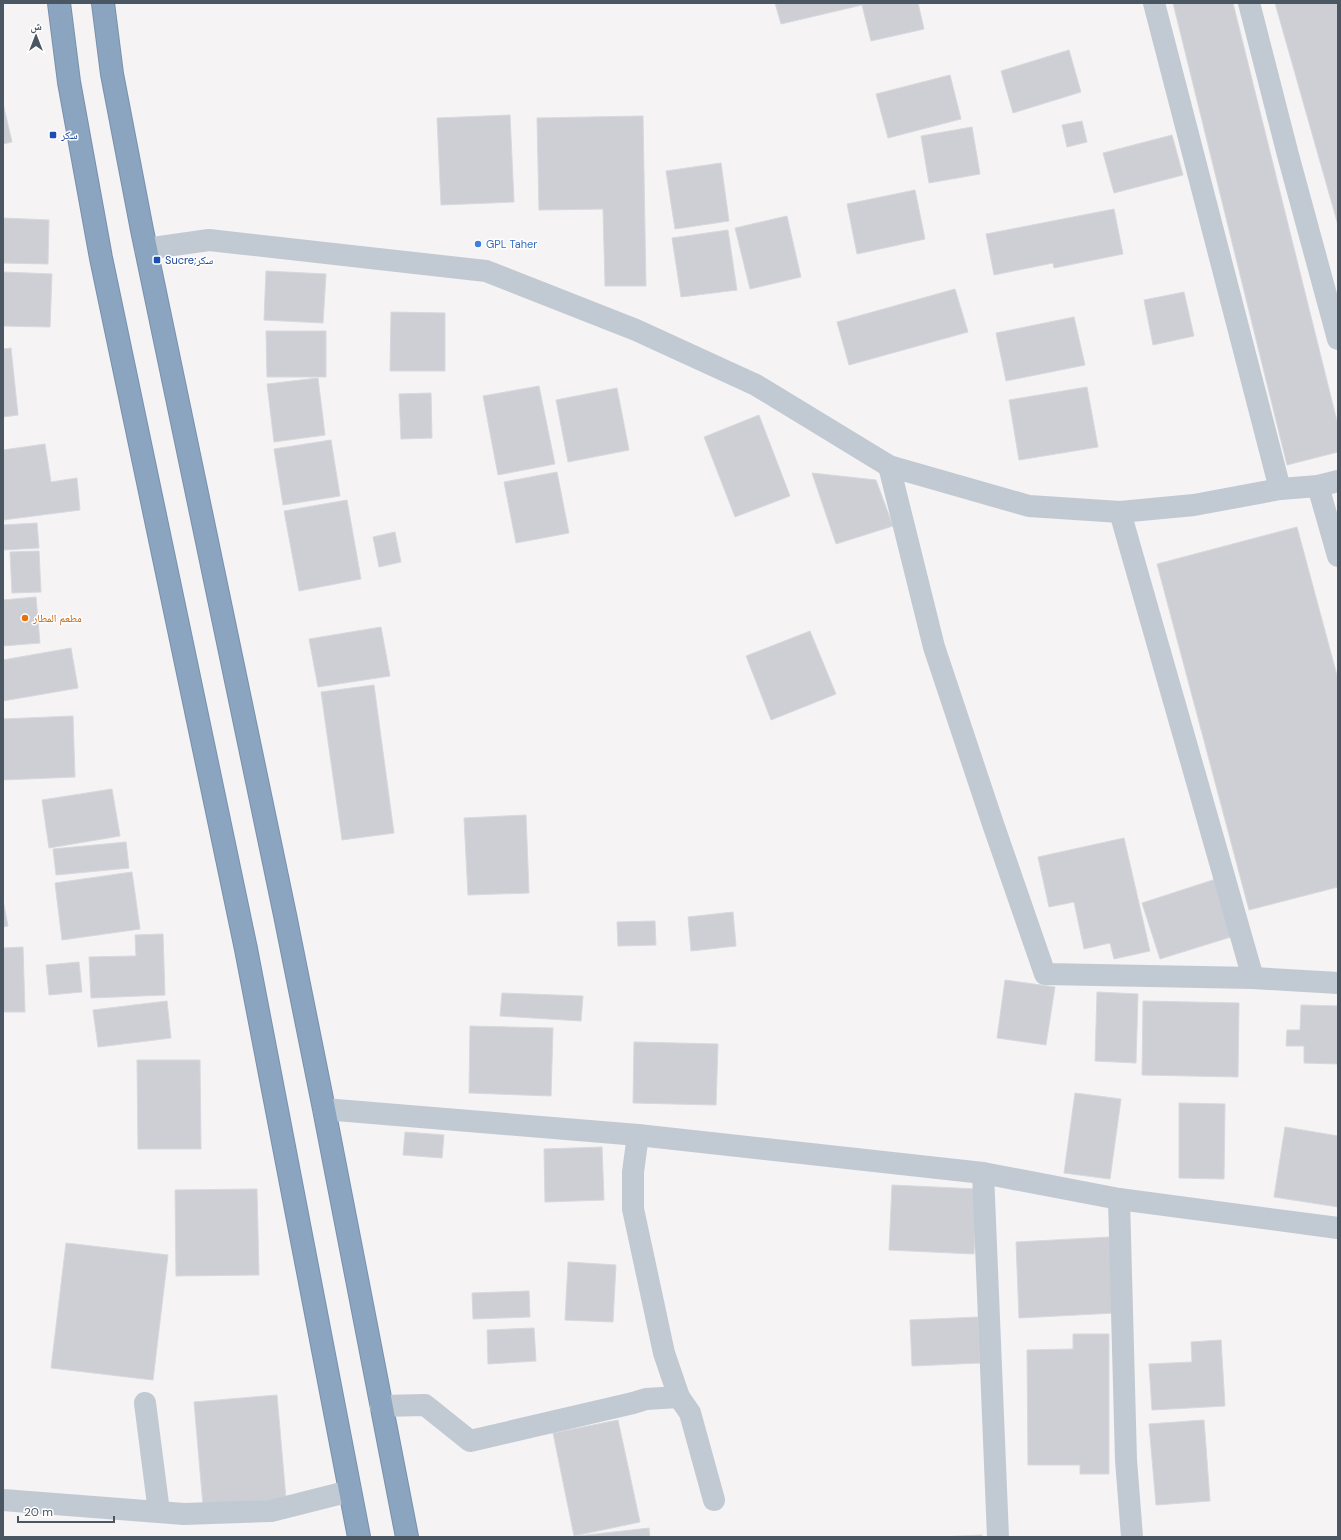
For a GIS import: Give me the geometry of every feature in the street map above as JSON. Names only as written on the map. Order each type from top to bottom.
[{"type":"highway","points":[[59,3],[69,82],[101,258],[246,949],[359,1537]]},
{"type":"highway","points":[[103,3],[112,74],[146,248],[324,1109],[407,1537]]},
{"type":"street","points":[[1154,3],[1280,489]]},
{"type":"street","points":[[1249,3],[1290,163],[1338,339]]},
{"type":"street","points":[[146,248],[209,240],[486,271],[636,330],[756,385],[889,466],[1029,506],[1120,512],[1194,505],[1280,489],[1328,484],[1338,556]]},
{"type":"street","points":[[889,466],[934,647],[1045,974],[1254,978],[1338,983]]},
{"type":"street","points":[[1120,512],[1254,978]]},
{"type":"street","points":[[324,1109],[638,1136],[983,1173],[1119,1199],[1338,1228]]},
{"type":"street","points":[[638,1136],[633,1172],[633,1209],[664,1353],[679,1397],[690,1413],[714,1500]]},
{"type":"street","points":[[983,1173],[998,1537]]},
{"type":"street","points":[[1119,1199],[1126,1460],[1132,1537]]},
{"type":"street","points":[[381,1406],[425,1405],[470,1441],[646,1399],[679,1397]]},
{"type":"street","points":[[145,1403],[159,1512]]},
{"type":"street","points":[[3,1500],[184,1514],[271,1512],[350,1491]]},
{"type":"building","points":[[775,3],[918,3],[924,29],[871,41],[862,5],[781,24]]},
{"type":"building","points":[[1173,3],[1233,3],[1338,425],[1338,452],[1287,465]]},
{"type":"building","points":[[1275,3],[1338,3],[1338,225]]},
{"type":"building","points":[[1069,50],[1081,92],[1013,113],[1001,71]]},
{"type":"building","points":[[950,75],[961,119],[888,138],[876,94]]},
{"type":"building","points":[[3,103],[12,142],[3,144]]},
{"type":"building","points":[[510,115],[514,202],[441,205],[437,118]]},
{"type":"building","points":[[643,116],[646,286],[605,286],[603,209],[539,210],[537,118]]},
{"type":"building","points":[[1082,121],[1087,142],[1067,147],[1062,125]]},
{"type":"building","points":[[972,127],[980,174],[929,183],[921,136]]},
{"type":"building","points":[[1172,135],[1183,175],[1114,193],[1103,153]]},
{"type":"building","points":[[721,163],[729,221],[675,229],[666,171]]},
{"type":"building","points":[[915,190],[925,239],[857,254],[847,204]]},
{"type":"building","points":[[1114,209],[1123,254],[1054,268],[1053,263],[994,275],[986,234]]},
{"type":"building","points":[[787,216],[801,277],[750,289],[735,228]]},
{"type":"building","points":[[3,218],[49,220],[48,264],[3,263]]},
{"type":"building","points":[[728,230],[737,290],[681,297],[672,238]]},
{"type":"building","points":[[266,271],[326,274],[323,323],[264,320]]},
{"type":"building","points":[[3,272],[52,274],[50,327],[3,326]]},
{"type":"building","points":[[955,289],[968,332],[849,365],[837,322]]},
{"type":"building","points":[[1184,292],[1194,336],[1153,345],[1144,300]]},
{"type":"building","points":[[391,312],[445,313],[445,371],[390,371]]},
{"type":"building","points":[[1074,317],[1085,365],[1006,381],[996,333]]},
{"type":"building","points":[[266,331],[326,331],[326,377],[267,377]]},
{"type":"building","points":[[11,348],[18,415],[3,417],[3,349]]},
{"type":"building","points":[[318,378],[325,435],[274,442],[267,384]]},
{"type":"building","points":[[539,386],[555,464],[498,475],[483,396]]},
{"type":"building","points":[[1087,387],[1098,447],[1019,460],[1009,400]]},
{"type":"building","points":[[617,388],[629,450],[568,462],[556,400]]},
{"type":"building","points":[[431,393],[432,438],[401,439],[399,394]]},
{"type":"building","points":[[759,415],[790,496],[735,517],[704,437]]},
{"type":"building","points":[[331,440],[340,496],[283,505],[274,449]]},
{"type":"building","points":[[45,444],[51,482],[77,478],[80,510],[3,520],[3,450]]},
{"type":"building","points":[[557,472],[569,533],[516,543],[504,482]]},
{"type":"building","points":[[812,473],[876,480],[893,526],[836,544]]},
{"type":"building","points":[[347,500],[361,579],[299,591],[284,511]]},
{"type":"building","points":[[37,523],[39,548],[3,550],[3,525]]},
{"type":"building","points":[[1297,527],[1338,679],[1338,887],[1249,910],[1157,564]]},
{"type":"building","points":[[395,532],[401,562],[379,567],[373,537]]},
{"type":"building","points":[[39,551],[41,592],[12,593],[10,552]]},
{"type":"building","points":[[36,597],[40,643],[3,646],[3,600]]},
{"type":"building","points":[[381,627],[390,676],[318,687],[309,639]]},
{"type":"building","points":[[810,631],[836,694],[771,720],[746,656]]},
{"type":"building","points":[[71,648],[78,688],[3,701],[3,660]]},
{"type":"building","points":[[374,685],[394,833],[342,840],[321,692]]},
{"type":"building","points":[[73,716],[75,777],[3,780],[3,719]]},
{"type":"building","points":[[112,789],[120,836],[49,848],[42,800]]},
{"type":"building","points":[[526,815],[529,893],[468,895],[464,818]]},
{"type":"building","points":[[1124,838],[1150,951],[1114,959],[1110,943],[1084,949],[1074,902],[1049,907],[1038,857]]},
{"type":"building","points":[[126,842],[129,868],[56,875],[53,849]]},
{"type":"building","points":[[132,872],[140,929],[62,940],[55,883]]},
{"type":"building","points":[[1216,879],[1234,936],[1160,959],[1142,903]]},
{"type":"building","points":[[3,900],[8,926],[3,927]]},
{"type":"building","points":[[733,912],[736,946],[691,951],[688,917]]},
{"type":"building","points":[[655,921],[656,945],[618,946],[617,922]]},
{"type":"building","points":[[163,934],[165,995],[91,998],[89,957],[136,956],[135,935]]},
{"type":"building","points":[[23,947],[25,1012],[3,1012],[3,948]]},
{"type":"building","points":[[79,962],[82,992],[49,995],[46,965]]},
{"type":"building","points":[[1005,980],[1055,987],[1046,1045],[997,1038]]},
{"type":"building","points":[[1097,992],[1138,994],[1136,1063],[1095,1061]]},
{"type":"building","points":[[502,993],[583,996],[581,1021],[500,1016]]},
{"type":"building","points":[[167,1001],[171,1038],[98,1047],[93,1010]]},
{"type":"building","points":[[1143,1001],[1239,1003],[1238,1077],[1142,1075]]},
{"type":"building","points":[[1301,1005],[1338,1006],[1338,1064],[1304,1063],[1304,1046],[1286,1046],[1287,1030],[1300,1030]]},
{"type":"building","points":[[470,1026],[553,1028],[551,1096],[469,1093]]},
{"type":"building","points":[[634,1042],[718,1044],[716,1105],[633,1103]]},
{"type":"building","points":[[137,1060],[200,1060],[201,1149],[138,1149]]},
{"type":"building","points":[[1075,1093],[1121,1099],[1110,1179],[1064,1173]]},
{"type":"building","points":[[1179,1103],[1225,1104],[1224,1179],[1179,1178]]},
{"type":"building","points":[[1285,1127],[1338,1136],[1338,1207],[1274,1197]]},
{"type":"building","points":[[405,1132],[444,1135],[442,1158],[403,1155]]},
{"type":"building","points":[[602,1147],[604,1200],[545,1202],[544,1149]]},
{"type":"building","points":[[892,1185],[977,1189],[974,1254],[889,1250]]},
{"type":"building","points":[[257,1189],[259,1275],[176,1276],[175,1190]]},
{"type":"building","points":[[1110,1237],[1114,1313],[1019,1318],[1016,1242]]},
{"type":"building","points":[[66,1243],[168,1255],[153,1380],[51,1368]]},
{"type":"building","points":[[568,1262],[616,1265],[613,1322],[565,1320]]},
{"type":"building","points":[[529,1291],[530,1317],[473,1319],[472,1293]]},
{"type":"building","points":[[978,1317],[980,1363],[912,1366],[910,1320]]},
{"type":"building","points":[[534,1328],[536,1361],[488,1364],[487,1330]]},
{"type":"building","points":[[1073,1334],[1109,1334],[1109,1474],[1080,1474],[1080,1465],[1028,1465],[1027,1350],[1073,1349]]},
{"type":"building","points":[[1221,1340],[1225,1406],[1152,1410],[1149,1364],[1192,1362],[1191,1342]]},
{"type":"building","points":[[277,1395],[286,1499],[203,1506],[194,1402]]},
{"type":"building","points":[[618,1420],[640,1522],[574,1536],[553,1433]]},
{"type":"building","points":[[1204,1420],[1210,1501],[1156,1505],[1149,1424]]},
{"type":"building","points":[[649,1528],[650,1537],[578,1537],[578,1536]]},
{"type":"building","points":[[982,1535],[982,1537],[938,1537]]},
{"type":"place","name":"سكر","points":[[53,135]]},
{"type":"place","name":"GPL Taher","points":[[478,244]]},
{"type":"place","name":"Sucre;سكر","points":[[157,260]]},
{"type":"place","name":"مطعم المطار","points":[[25,618]]}]
